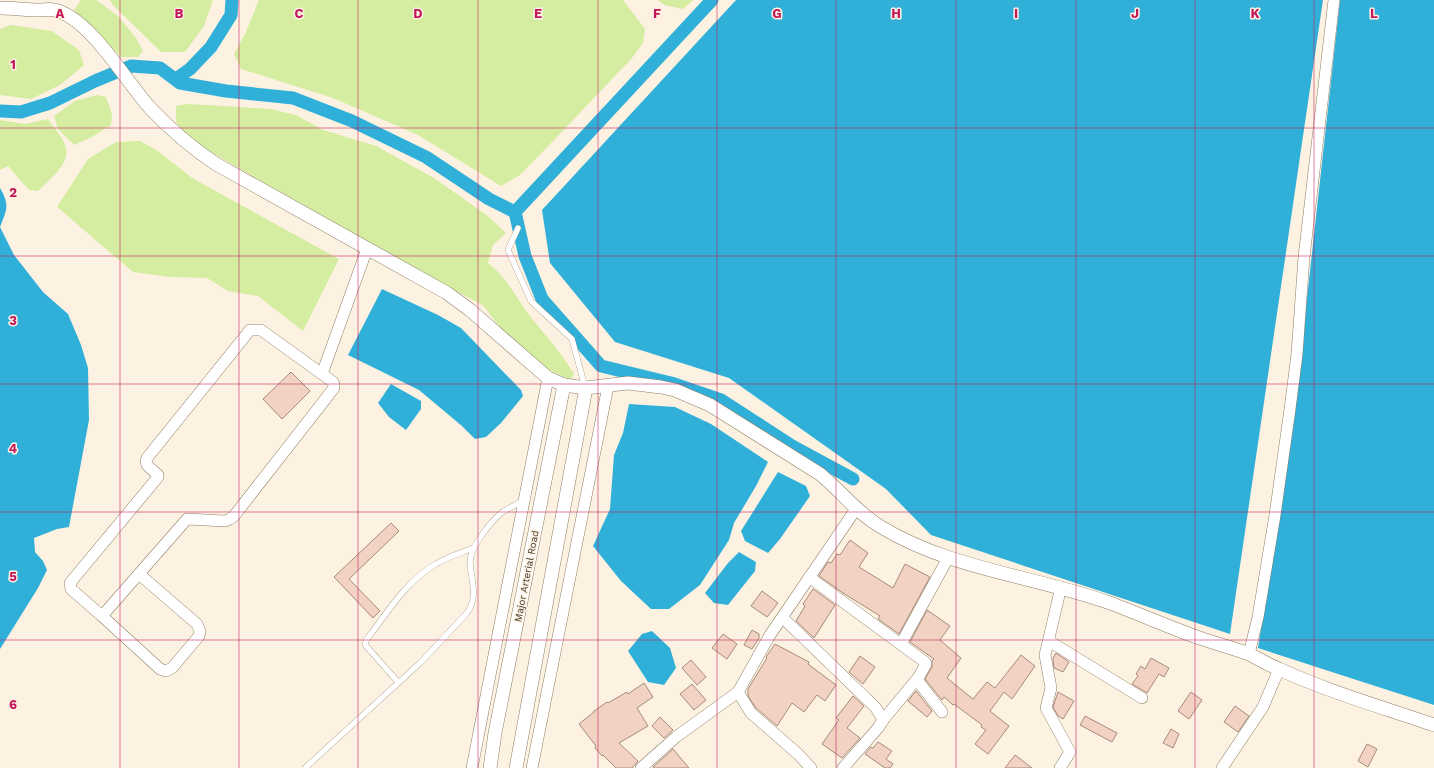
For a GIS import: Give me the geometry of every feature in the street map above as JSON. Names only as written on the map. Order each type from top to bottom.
[{"type":"street","points":[[1249,654],[1258,617],[1275,515],[1290,409],[1304,257],[1334,0]]},
{"type":"street","points":[[0,8],[54,10],[70,17],[90,34],[111,57],[135,91],[152,110],[195,150],[216,164],[447,293],[482,320],[548,378],[564,385],[586,388],[628,383],[675,390],[710,405],[820,474],[835,486],[856,509],[880,526],[906,541],[948,558],[1060,588],[1108,603],[1190,634],[1249,654],[1279,670],[1332,690],[1434,725]]},
{"type":"street","points":[[322,374],[367,249]]},
{"type":"street","points":[[102,616],[139,574],[188,519],[225,521],[234,516],[334,388],[333,382],[261,330],[250,330],[147,458],[147,465],[158,475],[158,477],[70,583],[71,589],[160,669],[166,671],[172,668],[199,636],[200,630],[197,624],[139,574]]},
{"type":"street","points":[[472,768],[548,378]]},
{"type":"street","name":"Major Arterial Road","points":[[490,768],[494,733],[564,385]]},
{"type":"street","points":[[532,768],[608,386]]},
{"type":"street","points":[[516,768],[586,388]]},
{"type":"street","points":[[641,768],[676,737],[738,692],[770,635],[856,509]]},
{"type":"street","points":[[900,644],[948,558]]},
{"type":"street","points":[[809,577],[926,664],[917,679],[878,728],[843,768]]},
{"type":"street","points":[[1060,588],[1044,659],[1051,688],[1046,708],[1070,752],[1060,768]]},
{"type":"street","points":[[782,618],[876,708],[883,720]]},
{"type":"street","points":[[1049,641],[1142,698]]},
{"type":"street","points":[[1222,768],[1263,707],[1279,670]]},
{"type":"street","points":[[917,679],[942,712]]},
{"type":"street","points":[[738,692],[751,713],[798,754],[811,768]]},
{"type":"lane","points":[[518,228],[508,250],[531,301],[572,339],[586,388]]},
{"type":"lane","points":[[305,768],[420,663],[467,613],[472,606],[474,595],[470,562],[473,548],[494,520],[503,512],[523,501]]},
{"type":"lane","points":[[398,682],[367,647],[365,644],[367,639],[410,584],[418,577],[436,563],[473,548]]},
{"type":"green space","points":[[81,0],[96,0],[118,16],[136,38],[143,51],[138,57],[121,57],[74,10]]},
{"type":"green space","points":[[110,0],[213,0],[204,26],[185,52],[161,52],[113,5]]},
{"type":"green space","points":[[259,0],[623,0],[645,29],[643,43],[632,58],[520,175],[501,186],[418,135],[333,98],[241,69],[234,54],[246,32]]},
{"type":"green space","points":[[658,0],[693,0],[683,9],[664,5]]},
{"type":"green space","points":[[11,25],[52,31],[79,50],[84,65],[60,85],[31,99],[0,95],[0,29]]},
{"type":"green space","points":[[97,95],[106,97],[112,114],[111,125],[92,137],[74,145],[58,129],[54,116],[75,101]]},
{"type":"green space","points":[[188,104],[271,109],[296,115],[323,130],[376,146],[434,178],[488,216],[506,233],[493,245],[488,263],[506,281],[530,316],[564,359],[574,374],[571,380],[542,367],[503,332],[484,306],[400,261],[190,140],[176,122],[176,106]]},
{"type":"green space","points":[[48,119],[65,144],[65,160],[53,177],[38,191],[29,190],[8,166],[0,170],[0,120],[25,124]]},
{"type":"green space","points":[[140,141],[158,151],[192,178],[339,259],[303,331],[258,296],[228,291],[207,278],[169,277],[133,272],[57,207],[88,159],[116,142]]},
{"type":"water","points":[[736,0],[1323,0],[1230,634],[931,535],[886,489],[729,378],[615,342],[550,263],[542,210]]},
{"type":"water","points":[[1340,0],[1434,0],[1434,705],[1258,648],[1285,473],[1307,298]]},
{"type":"water","points":[[0,188],[5,199],[6,207],[0,227]]},
{"type":"water","points":[[0,227],[14,255],[43,292],[68,314],[81,345],[88,368],[89,420],[69,527],[57,529],[34,538],[35,552],[43,561],[47,570],[38,588],[0,649]]},
{"type":"water","points":[[382,289],[438,315],[461,328],[521,390],[523,396],[501,423],[486,437],[475,439],[462,426],[419,390],[348,355]]},
{"type":"water","points":[[391,384],[421,401],[421,409],[406,430],[389,417],[378,403]]},
{"type":"water","points":[[629,404],[675,407],[711,424],[768,462],[756,486],[734,523],[729,540],[700,585],[669,609],[651,609],[621,581],[593,546],[610,509],[614,455],[623,433]]},
{"type":"water","points":[[778,472],[806,486],[810,496],[780,539],[768,553],[745,541],[741,531]]},
{"type":"water","points":[[739,552],[756,562],[755,571],[728,605],[714,603],[705,593],[728,563]]},
{"type":"water","points":[[652,631],[670,648],[676,668],[664,685],[648,682],[628,651],[642,634]]},
{"type":"building","points":[[291,372],[310,391],[282,419],[263,399]]},
{"type":"building","points":[[391,523],[399,531],[349,579],[380,611],[373,618],[334,577]]},
{"type":"building","points":[[850,540],[868,553],[859,567],[893,588],[905,564],[930,577],[899,634],[878,619],[880,616],[819,576],[828,562],[831,563],[837,554],[840,555]]},
{"type":"building","points":[[813,589],[835,605],[814,638],[796,621],[805,606],[803,604]]},
{"type":"building","points":[[762,591],[778,603],[767,617],[751,606]]},
{"type":"building","points":[[927,610],[950,626],[940,640],[961,658],[947,678],[973,699],[987,682],[995,688],[1021,655],[1035,666],[1012,699],[1004,692],[990,711],[1009,726],[988,754],[975,744],[986,730],[981,727],[982,725],[944,697],[942,700],[925,679],[932,667],[932,661],[934,659],[910,642]]},
{"type":"building","points":[[752,630],[759,634],[759,638],[752,649],[744,645]]},
{"type":"building","points":[[723,634],[737,644],[727,659],[712,648]]},
{"type":"building","points":[[775,644],[809,662],[808,664],[836,685],[825,701],[817,695],[804,712],[792,703],[777,726],[756,708],[748,696],[748,689]]},
{"type":"building","points":[[1056,653],[1069,662],[1063,672],[1054,668],[1053,658]]},
{"type":"building","points":[[860,656],[875,667],[863,684],[849,672]]},
{"type":"building","points":[[1151,658],[1169,668],[1164,677],[1159,674],[1147,693],[1132,684],[1138,676],[1136,674],[1141,666],[1145,669]]},
{"type":"building","points":[[691,660],[706,677],[697,685],[682,668]]},
{"type":"building","points":[[644,683],[653,697],[637,708],[648,726],[619,743],[638,761],[632,768],[616,768],[595,748],[596,746],[579,724],[607,702],[608,703],[627,692],[628,694]]},
{"type":"building","points":[[692,684],[706,700],[694,710],[680,694]]},
{"type":"building","points":[[916,691],[932,711],[927,717],[908,701]]},
{"type":"building","points":[[1058,692],[1074,701],[1063,719],[1058,716],[1053,707]]},
{"type":"building","points":[[1191,692],[1202,700],[1189,719],[1178,711]]},
{"type":"building","points":[[853,696],[864,706],[847,728],[860,738],[842,758],[822,744],[839,720],[836,718]]},
{"type":"building","points":[[1235,706],[1249,716],[1238,732],[1224,722]]},
{"type":"building","points":[[1085,716],[1117,733],[1112,742],[1080,725]]},
{"type":"building","points":[[660,717],[673,730],[664,738],[652,726]]},
{"type":"building","points":[[1171,729],[1179,734],[1173,748],[1163,743]]},
{"type":"building","points":[[878,742],[892,751],[886,759],[893,764],[890,768],[885,768],[865,754]]},
{"type":"building","points":[[1367,744],[1377,749],[1368,767],[1358,761]]},
{"type":"building","points":[[673,749],[689,768],[653,767]]},
{"type":"building","points":[[1015,755],[1032,768],[1005,768]]},
{"type":"waterway","points":[[176,79],[190,69],[211,47],[231,15],[232,0]]},
{"type":"waterway","points":[[0,111],[21,112],[50,103],[95,81],[131,66],[160,68],[180,83],[226,91],[293,98],[352,121],[426,157],[489,199],[515,212],[712,0]]},
{"type":"waterway","points":[[515,212],[525,256],[542,299],[601,366],[671,383],[721,400],[792,446],[853,479]]}]
